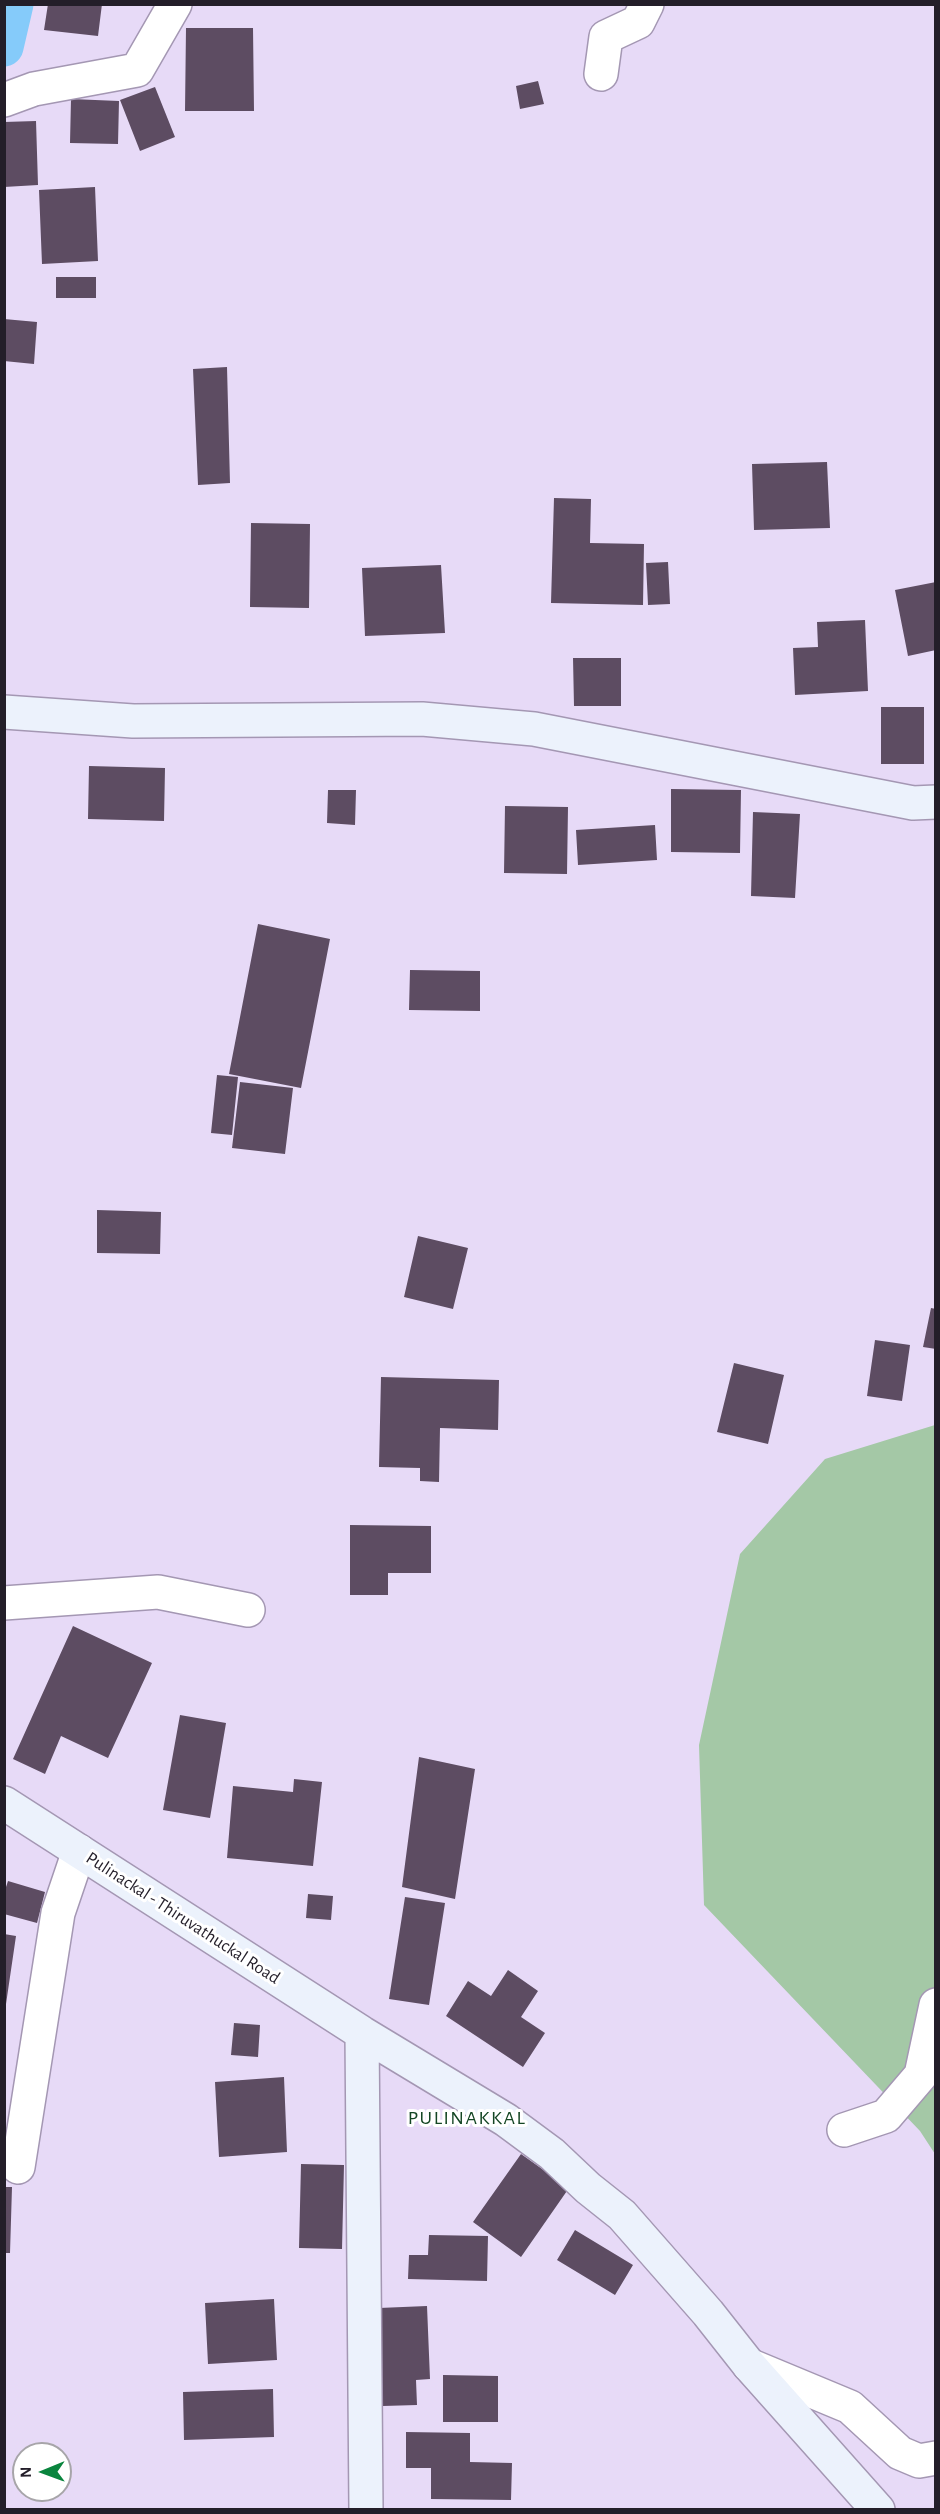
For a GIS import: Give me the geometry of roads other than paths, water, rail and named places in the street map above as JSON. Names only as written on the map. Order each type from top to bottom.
[{"type":"street","points":[[4,100],[34,89],[136,70],[175,4]]},
{"type":"street","points":[[601,74],[606,37],[638,22],[647,4]]},
{"type":"street","points":[[4,712],[133,722],[422,719],[534,729],[913,803],[936,802]]},
{"type":"street","points":[[4,1603],[158,1592],[248,1610]]},
{"type":"street","name":"Pulinackal - Thiruvathuckal Road","points":[[4,1803],[362,2033],[488,2108],[552,2154],[588,2188],[622,2215],[708,2313],[749,2365],[878,2510]]},
{"type":"street","points":[[18,2168],[58,1913],[79,1851]]},
{"type":"street","points":[[844,2130],[886,2116],[921,2075],[936,2006]]},
{"type":"street","points":[[362,2033],[366,2510]]},
{"type":"street","points":[[749,2365],[850,2407],[900,2453],[919,2461],[936,2458]]},
{"type":"waterway","points":[[4,47],[14,4]]},
{"type":"district","name":"PULINAKKAL","points":[[467,2118]]}]
